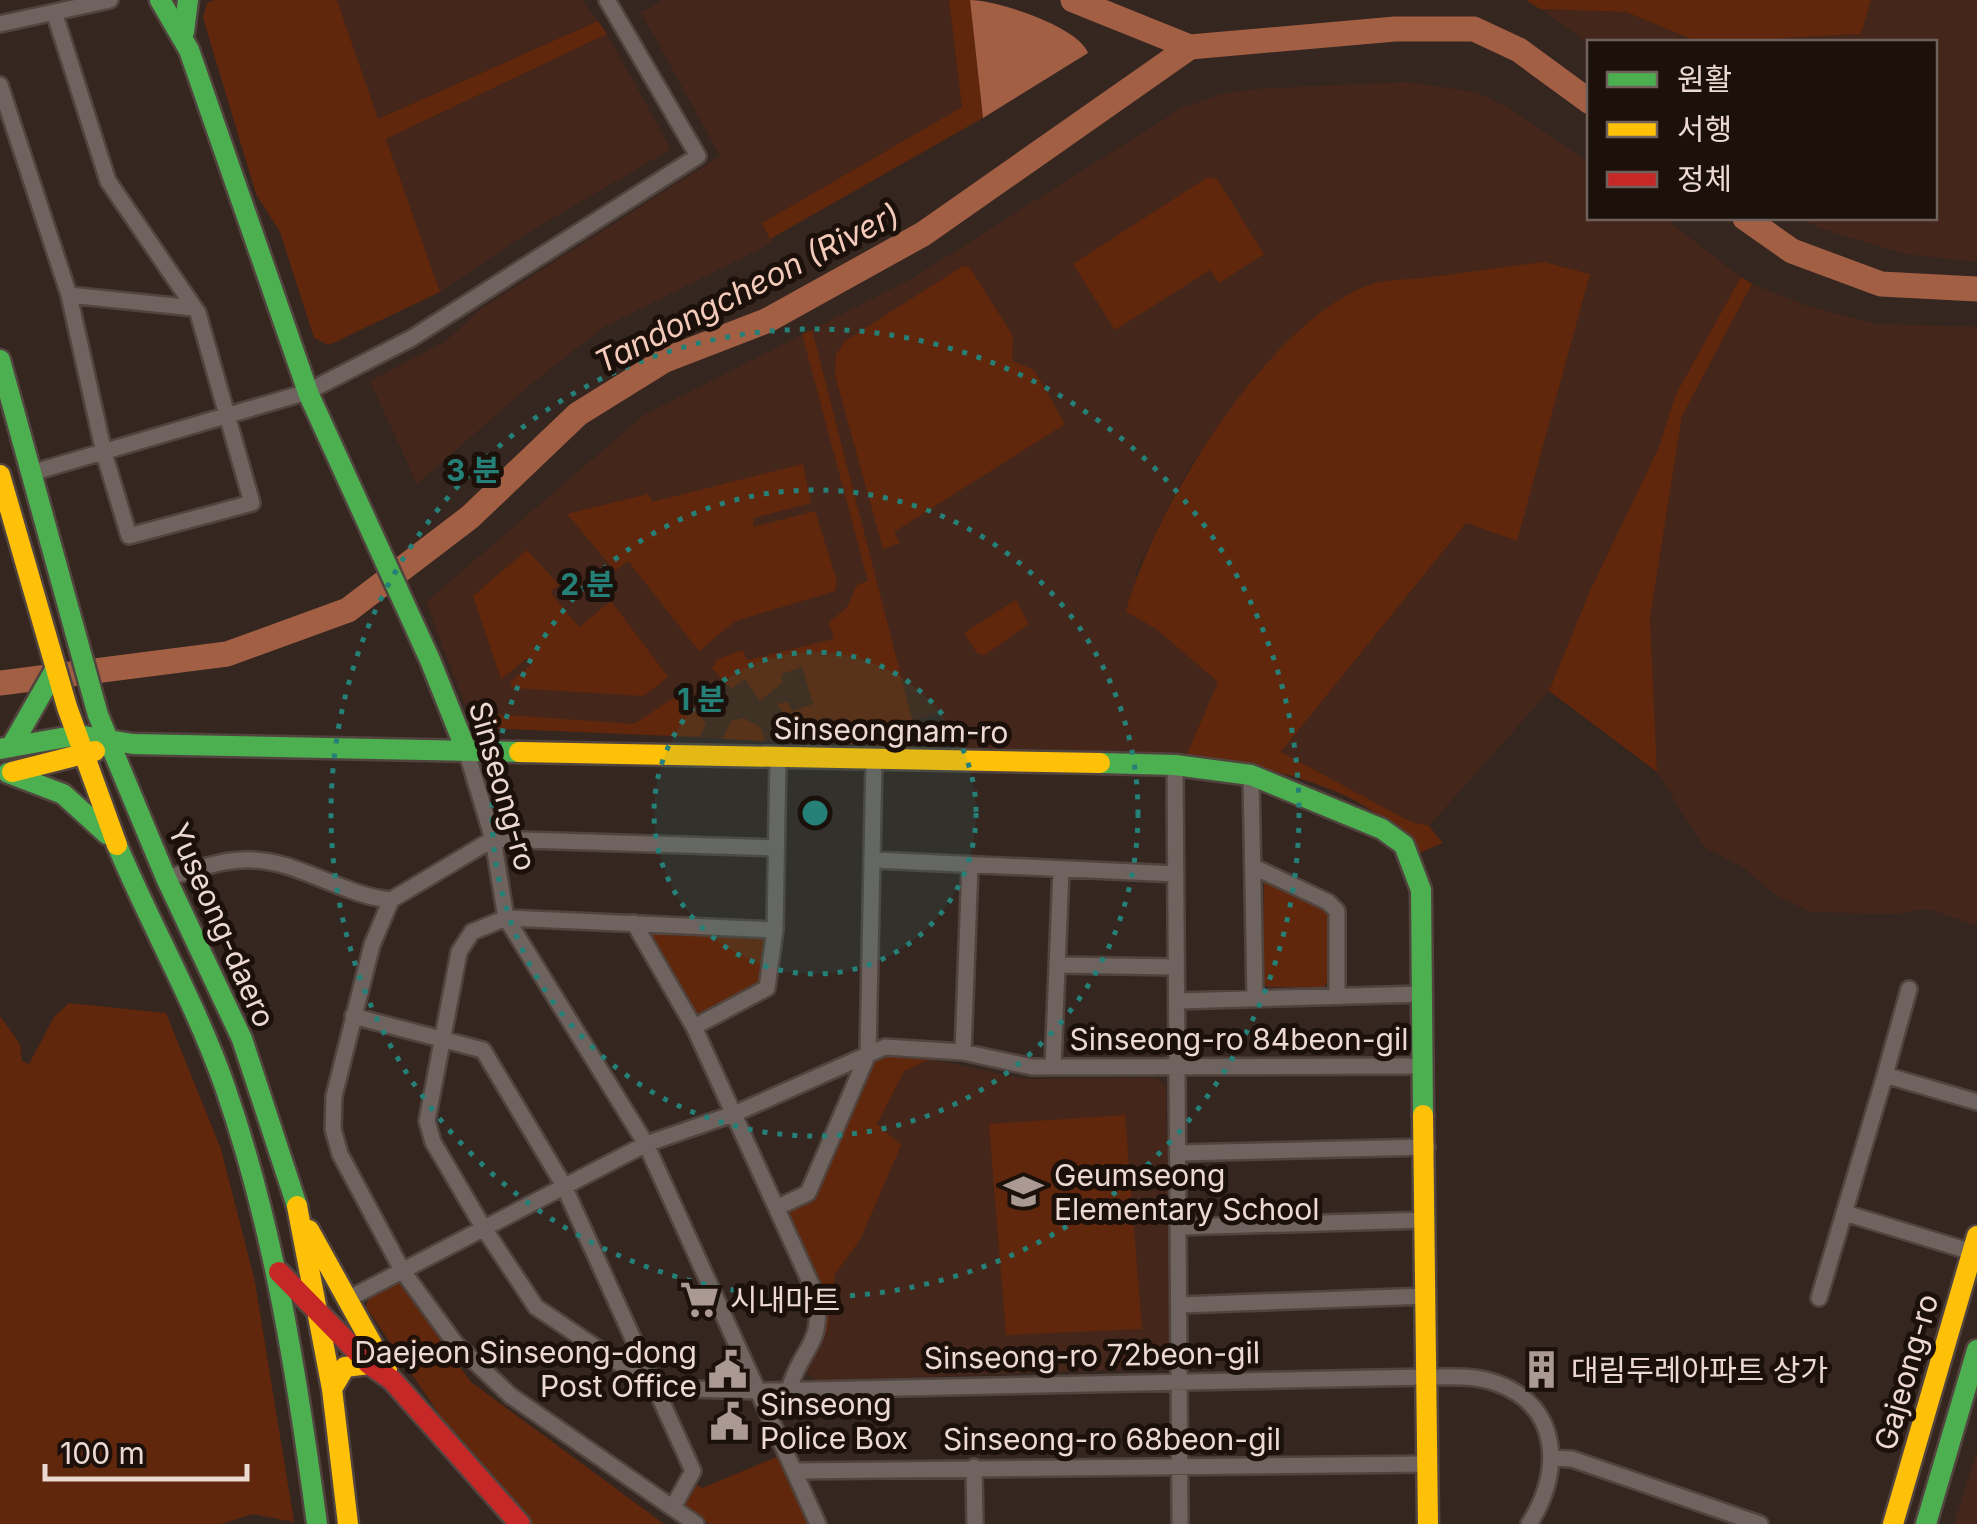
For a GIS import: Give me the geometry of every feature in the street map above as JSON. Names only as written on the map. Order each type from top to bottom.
[{"type":"street","points":[[0,24],[110,0]]},
{"type":"street","points":[[181,29],[188,0]]},
{"type":"street","points":[[156,1],[175,6],[188,0]]},
{"type":"street","points":[[181,29],[196,0]]},
{"type":"street","points":[[31,474],[308,392],[412,338],[698,156],[607,0]]},
{"type":"street","points":[[156,1],[181,29]]},
{"type":"street","points":[[0,85],[70,295],[104,452],[129,536],[252,503],[194,308],[108,181],[54,12]]},
{"type":"street","name":"Sinseong-ro","points":[[181,29],[308,392],[367,529],[407,605],[466,750],[493,839],[506,918],[646,1144],[818,1524]]},
{"type":"street","points":[[70,295],[194,308]]},
{"type":"street","name":"Yuseong-daero","points":[[0,360],[98,715],[166,878],[242,1039],[297,1206],[332,1389],[348,1524]]},
{"type":"street","name":"Yuseong-daero","points":[[0,477],[55,670],[115,843],[224,1083],[279,1272],[316,1524]]},
{"type":"street","points":[[6,748],[26,726],[55,670]]},
{"type":"street","points":[[6,748],[75,727]]},
{"type":"street","name":"Sinseongnam-ro","points":[[75,727],[110,742],[1175,765],[1251,775],[1382,828],[1404,845],[1416,866],[1421,890],[1428,1524]]},
{"type":"street","points":[[4,774],[86,757],[110,742]]},
{"type":"street","points":[[694,1027],[767,988],[775,930],[778,758]]},
{"type":"street","points":[[778,1207],[808,1192],[868,1054],[875,860],[874,761]]},
{"type":"street","points":[[1175,765],[1180,1524]]},
{"type":"street","points":[[4,774],[61,789],[76,799],[115,843]]},
{"type":"street","points":[[1251,775],[1255,998]]},
{"type":"street","points":[[166,878],[244,860],[299,870],[358,897],[391,900],[493,839],[776,848]]},
{"type":"street","points":[[875,860],[1176,874]]},
{"type":"street","points":[[963,1052],[970,865]]},
{"type":"street","points":[[1254,867],[1328,902],[1337,912],[1338,996]]},
{"type":"street","name":"Sinseong-ro 84beon-gil","points":[[1053,1066],[1061,870]]},
{"type":"street","points":[[391,900],[372,945],[334,1096],[333,1130],[340,1154],[402,1270],[455,1343],[512,1396],[696,1524]]},
{"type":"street","points":[[656,1388],[536,1307],[483,1228],[433,1142],[427,1121],[459,952],[472,932],[506,918],[775,930]]},
{"type":"street","points":[[634,923],[694,1027],[736,1113],[816,1296],[820,1330],[794,1372],[790,1390]]},
{"type":"street","points":[[1057,965],[1176,968]]},
{"type":"street","points":[[1819,1298],[1908,989]]},
{"type":"street","points":[[1176,1000],[1422,994]]},
{"type":"street","points":[[353,1016],[483,1050],[563,1184],[693,1471],[673,1507]]},
{"type":"street","name":"Sinseong-ro 84beon-gil","points":[[346,1300],[646,1144],[736,1113],[885,1047],[963,1052],[1016,1065],[1177,1070],[1425,1066]]},
{"type":"street","points":[[1884,1075],[1977,1102]]},
{"type":"street","points":[[1178,1153],[1426,1147]]},
{"type":"street","points":[[297,1206],[392,1380],[520,1524]]},
{"type":"street","points":[[1844,1213],[1974,1244]]},
{"type":"street","points":[[1178,1228],[1427,1220]]},
{"type":"street","name":"Gajeong-ro","points":[[1893,1524],[1974,1244]]},
{"type":"street","points":[[279,1272],[316,1298],[369,1364],[392,1380]]},
{"type":"street","points":[[1179,1305],[1426,1296]]},
{"type":"street","points":[[316,1298],[346,1300]]},
{"type":"street","name":"Gajeong-ro","points":[[1926,1524],[1977,1350]]},
{"type":"street","points":[[332,1389],[345,1366],[369,1364]]},
{"type":"street","points":[[1426,1377],[1492,1381],[1514,1390],[1530,1403],[1541,1422],[1553,1472],[1545,1500],[1529,1524]]},
{"type":"street","name":"Sinseong-ro 72beon-gil","points":[[656,1388],[759,1391],[1179,1379],[1426,1377]]},
{"type":"street","points":[[1552,1458],[1572,1460],[1760,1524]]},
{"type":"street","name":"Sinseong-ro 68beon-gil","points":[[796,1471],[974,1466],[1427,1464]]},
{"type":"street","points":[[974,1466],[975,1524]]},
{"type":"shaded area","points":[[337,0],[582,0],[598,21],[378,119]]},
{"type":"shaded area","points":[[337,0],[378,119],[598,21],[607,34],[386,139],[440,292],[329,345],[314,338],[280,232],[256,194],[203,18],[207,3]]},
{"type":"shaded area","points":[[663,0],[949,0],[962,107],[762,223],[772,243],[604,327],[536,380],[417,484],[370,381],[446,341],[482,308],[720,156],[641,12]]},
{"type":"shaded area","points":[[949,0],[970,0],[983,118],[770,239],[762,223],[962,107]]},
{"type":"shaded area","points":[[970,0],[1017,10],[1054,25],[1081,43],[1088,53],[983,118]]},
{"type":"shaded area","points":[[1526,0],[1871,0],[1861,34],[1776,40],[1694,40],[1626,12],[1540,9]]},
{"type":"shaded area","points":[[1871,0],[1977,0],[1977,262],[1905,254],[1819,228],[1805,220],[1937,220],[1937,40],[1776,40],[1861,34]]},
{"type":"shaded area","points":[[1540,9],[1626,12],[1694,40],[1587,40]]},
{"type":"shaded area","points":[[607,34],[671,149],[524,235],[440,292],[386,139]]},
{"type":"shaded area","points":[[1408,82],[1475,92],[1508,107],[1587,162],[1587,220],[1667,220],[1741,277],[1675,396],[1659,447],[1588,595],[1549,691],[1429,826],[1409,821],[1281,753],[1466,523],[1516,541],[1590,274],[1544,262],[1247,390],[1188,469],[1135,573],[1155,628],[1218,682],[1187,754],[959,748],[938,713],[913,721],[917,738],[912,747],[483,728],[471,721],[426,602],[644,415],[913,278],[1180,109],[1221,94]]},
{"type":"shaded area","points":[[1208,177],[1217,179],[1264,254],[1219,283],[1210,270],[1115,330],[1073,264]]},
{"type":"shaded area","points":[[1544,262],[1590,274],[1517,541],[1466,523],[1281,752],[1409,821],[1429,826],[1443,843],[1417,854],[1396,830],[1344,795],[1282,774],[1187,754],[1218,682],[1155,628],[1126,612],[1160,524],[1220,424],[1255,377],[1293,336],[1332,305],[1370,285]]},
{"type":"shaded area","points":[[963,266],[970,268],[1013,336],[1012,361],[1034,370],[1065,424],[894,532],[900,543],[883,549],[835,375],[836,355],[845,341]]},
{"type":"shaded area","points":[[1741,277],[1752,284],[1682,416],[1650,618],[1657,772],[1549,691],[1588,595],[1659,447],[1675,396]]},
{"type":"shaded area","points":[[1752,284],[1805,305],[1875,324],[1977,327],[1977,926],[1929,909],[1894,914],[1811,912],[1777,896],[1742,867],[1704,847],[1657,772],[1650,618],[1682,416]]},
{"type":"shaded area","points":[[812,330],[917,738],[912,747],[794,741],[790,721],[777,704],[788,702],[792,711],[813,704],[802,667],[782,674],[782,683],[760,701],[745,679],[731,689],[712,668],[718,659],[743,650],[747,660],[834,639],[829,623],[847,607],[857,585],[868,581],[802,334]]},
{"type":"shaded area","points":[[803,464],[811,503],[753,518],[754,527],[815,511],[837,581],[835,591],[735,621],[699,651],[628,561],[615,571],[567,514],[648,494],[652,502]]},
{"type":"shaded area","points":[[527,550],[559,585],[550,592],[579,627],[611,601],[668,677],[644,696],[513,688],[510,682],[531,665],[526,659],[501,679],[473,596]]},
{"type":"shaded area","points":[[1016,600],[1029,624],[985,655],[978,654],[965,635],[967,631]]},
{"type":"shaded area","points":[[681,693],[706,723],[699,737],[483,728],[471,721],[478,713],[634,724]]},
{"type":"shaded area","points":[[744,718],[761,728],[765,741],[722,739],[731,721]]},
{"type":"shaded area","points":[[1264,882],[1281,886],[1328,912],[1327,983],[1323,988],[1268,987],[1262,983]]},
{"type":"shaded area","points":[[656,929],[761,934],[768,941],[762,985],[705,1014],[691,1011],[650,939]]},
{"type":"shaded area","points":[[69,1003],[166,1013],[221,1149],[255,1282],[294,1522],[253,1514],[221,1524],[0,1524],[0,1016],[20,1044],[22,1061],[29,1064],[54,1017]]},
{"type":"shaded area","points":[[873,1059],[930,1059],[904,1071],[877,1124],[901,1145],[860,1240],[835,1274],[828,1329],[809,1359],[823,1329],[786,1215],[789,1206],[813,1195]]},
{"type":"shaded area","name":"Geumseong Elementary School","points":[[930,1059],[1024,1079],[1156,1078],[1166,1086],[1171,1355],[1162,1368],[818,1381],[806,1373],[809,1359],[828,1329],[835,1274],[860,1240],[877,1124],[904,1070]]},
{"type":"shaded area","points":[[1125,1115],[1142,1329],[1006,1335],[989,1124]]},
{"type":"shaded area","points":[[391,1281],[399,1283],[471,1382],[664,1524],[532,1524],[467,1455],[366,1307],[370,1292]]},
{"type":"shaded area","points":[[1977,1450],[1977,1524],[1954,1524]]},
{"type":"shaded area","points":[[779,1456],[808,1524],[709,1524],[680,1504],[694,1483],[702,1488]]},
{"type":"waterway","points":[[1073,0],[1190,47]]},
{"type":"waterway","name":"Tandongcheon (River)","points":[[0,683],[227,654],[348,610],[470,517],[578,414],[665,360],[766,321],[923,234],[1190,47],[1395,29],[1474,29],[1519,50],[1587,100]]},
{"type":"waterway","name":"Tandongcheon (River)","points":[[1748,220],[1792,251],[1881,284],[1977,289]]},
{"type":"traffic: fast","points":[[160,0],[189,50],[309,395],[430,660],[466,750]]},
{"type":"traffic: fast","points":[[184,32],[188,0]]},
{"type":"traffic: fast","points":[[0,360],[98,715],[166,878],[242,1039],[297,1206]]},
{"type":"traffic: fast","points":[[11,747],[55,670]]},
{"type":"traffic: fast","points":[[0,749],[78,735],[133,744],[519,752]]},
{"type":"traffic: fast","points":[[1100,763],[1175,765],[1251,775],[1382,829],[1404,845],[1421,890],[1423,1115]]},
{"type":"traffic: fast","points":[[8,773],[63,794],[107,834]]},
{"type":"traffic: fast","points":[[117,845],[201,1026],[242,1140],[282,1303],[317,1524]]},
{"type":"traffic: fast","points":[[1926,1524],[1977,1350]]},
{"type":"traffic: slow","points":[[0,475],[67,707],[117,845]]},
{"type":"traffic: slow","points":[[12,772],[95,751]]},
{"type":"traffic: slow","points":[[519,752],[1100,763]]},
{"type":"traffic: slow","points":[[1423,1115],[1428,1524]]},
{"type":"traffic: slow","points":[[297,1206],[332,1389],[348,1524]]},
{"type":"traffic: slow","points":[[309,1230],[387,1371]]},
{"type":"traffic: slow","points":[[1893,1524],[1977,1236]]},
{"type":"traffic: slow","points":[[332,1389],[345,1367],[369,1364]]},
{"type":"traffic: jam","points":[[279,1272],[369,1364],[392,1380],[520,1524]]},
{"type":"place","name":"Geumseong Elementary School","points":[[1024,1192]]},
{"type":"place","name":"시내마트","points":[[700,1300]]},
{"type":"place","name":"Daejeon Sinseong-dong Post Office","points":[[727,1369]]},
{"type":"place","name":"대림두레아파트 상가","points":[[1541,1370]]},
{"type":"place","name":"Sinseong Police Box","points":[[730,1421]]}]
